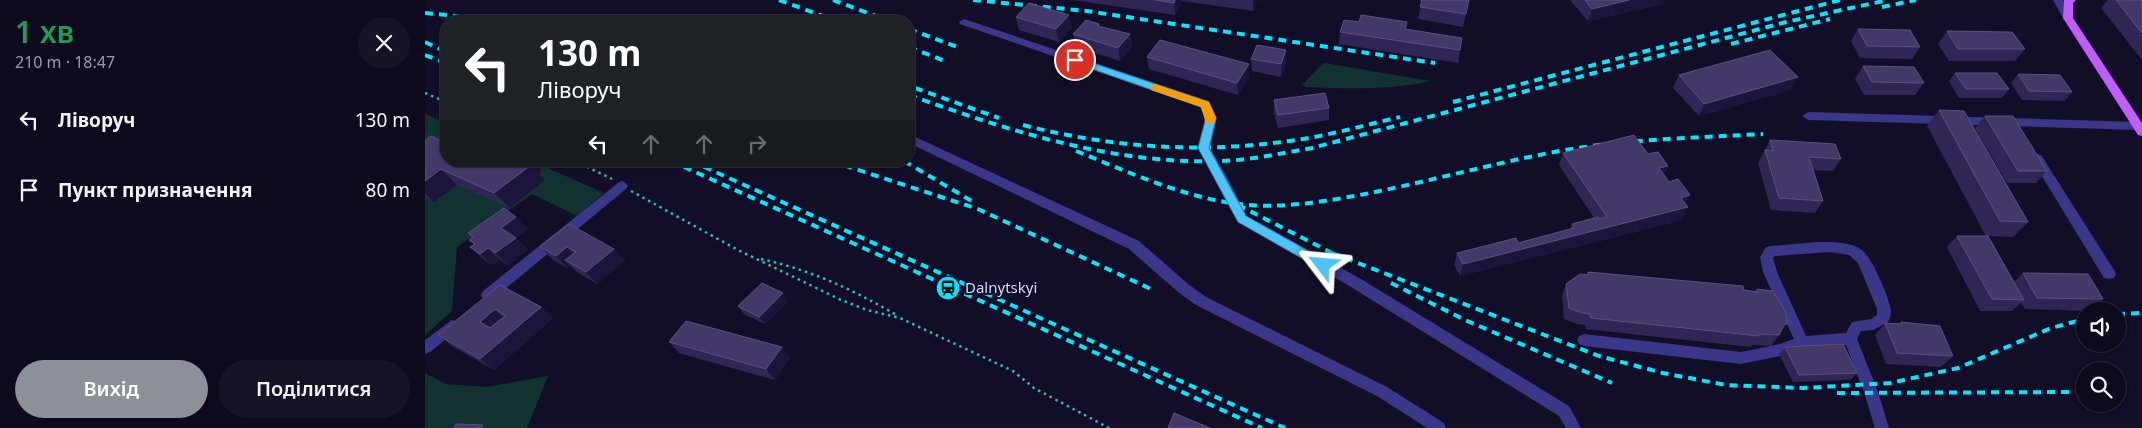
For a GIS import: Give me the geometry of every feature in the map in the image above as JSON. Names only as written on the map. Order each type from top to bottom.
[{"type":"main road","points":[[2071,0],[2068,1],[2068,18],[2139,129]]},
{"type":"lane","points":[[2058,0],[2068,18]]},
{"type":"lane","points":[[964,22],[1205,104],[1211,118],[1204,148],[1242,219],[1356,283],[1564,411],[1575,428]]},
{"type":"lane","points":[[1808,116],[2014,122],[2139,129]]},
{"type":"lane","points":[[2014,122],[2109,274]]},
{"type":"lane","points":[[915,141],[1134,245],[1146,253],[1174,282],[1199,300],[1249,328],[1361,379],[1406,404],[1439,428]]},
{"type":"lane","points":[[478,304],[622,186]]},
{"type":"lane","points":[[1802,342],[1766,257],[1771,251],[1839,248],[1853,250],[1861,256],[1884,309],[1883,318],[1873,324],[1857,326],[1850,339],[1871,392],[1882,428]]},
{"type":"lane","points":[[425,348],[463,317]]},
{"type":"lane","points":[[1584,340],[1741,358],[1780,350],[1802,342],[1850,339]]},
{"type":"path","points":[[425,93],[440,99]]},
{"type":"path","points":[[588,167],[757,258],[839,299],[867,310],[900,318]]},
{"type":"path","points":[[757,258],[797,267],[850,288],[900,318],[1013,371],[1034,388],[1109,428]]},
{"type":"green space","points":[[1325,63],[1431,81],[1369,88],[1306,87],[1302,85]]},
{"type":"green space","points":[[425,114],[440,120],[440,167],[546,167],[604,193],[577,216],[532,194],[457,247],[452,311],[425,335]]},
{"type":"green space","points":[[425,373],[446,384],[486,387],[548,376],[527,428],[425,428]]},
{"type":"building","points":[[1155,0],[1175,0],[1174,3]]},
{"type":"building","points":[[1422,0],[1469,0],[1466,14],[1420,7]]},
{"type":"building","points":[[1585,0],[1629,0],[1592,9]]},
{"type":"building","points":[[2116,0],[2142,0],[2142,33]]},
{"type":"building","points":[[1029,3],[1069,15],[1056,29],[1016,17]]},
{"type":"building","points":[[1361,15],[1407,22],[1405,29],[1462,38],[1460,50],[1340,32],[1344,20],[1359,22]]},
{"type":"building","points":[[1086,20],[1099,24],[1098,26],[1130,34],[1118,48],[1073,34]]},
{"type":"building","points":[[1858,29],[1910,30],[1920,47],[1867,46]]},
{"type":"building","points":[[1947,31],[2012,32],[2025,49],[1958,49]]},
{"type":"building","points":[[1160,40],[1249,64],[1237,83],[1147,57]]},
{"type":"building","points":[[1257,45],[1286,50],[1281,64],[1251,59]]},
{"type":"building","points":[[1770,50],[1798,77],[1704,104],[1679,75]]},
{"type":"building","points":[[1863,66],[1914,67],[1924,83],[1872,82]]},
{"type":"building","points":[[1955,73],[1997,73],[2009,89],[1966,89]]},
{"type":"building","points":[[2018,74],[2060,75],[2072,92],[2029,91]]},
{"type":"building","points":[[1325,93],[1329,108],[1278,115],[1274,100]]},
{"type":"building","points":[[1939,110],[1964,111],[2028,222],[2000,221]]},
{"type":"building","points":[[1985,116],[2013,116],[2047,171],[2018,171]]},
{"type":"building","points":[[1634,135],[1648,154],[1658,152],[1668,166],[1659,168],[1669,182],[1678,179],[1690,195],[1681,198],[1688,207],[1463,264],[1457,253],[1516,238],[1518,243],[1574,228],[1572,224],[1598,217],[1599,219],[1607,217],[1563,153]]},
{"type":"building","points":[[431,136],[440,140],[440,167],[528,167],[494,193],[441,169],[425,181],[425,141]]},
{"type":"building","points":[[1770,140],[1835,144],[1841,159],[1809,157],[1823,201],[1779,198],[1765,150],[1773,151]]},
{"type":"building","points":[[504,208],[516,217],[501,228],[516,238],[495,253],[488,248],[480,254],[470,247],[475,244],[469,240],[473,237],[468,233]]},
{"type":"building","points":[[569,224],[614,249],[586,272],[565,260],[576,252],[567,247],[556,256],[540,247]]},
{"type":"building","points":[[1957,236],[1988,236],[2024,300],[1992,299]]},
{"type":"building","points":[[1588,272],[1743,286],[1744,290],[1757,292],[1757,289],[1773,291],[1785,311],[1788,323],[1784,325],[1779,335],[1759,334],[1759,336],[1591,318],[1590,314],[1569,308],[1566,284],[1580,274],[1588,275]]},
{"type":"building","points":[[2023,273],[2088,274],[2103,299],[2037,298]]},
{"type":"building","points":[[762,283],[783,293],[759,317],[738,306]]},
{"type":"building","points":[[500,285],[541,307],[480,359],[438,335]],"holes":[[[495,309],[505,316],[490,328],[480,322]]]},
{"type":"building","points":[[686,321],[782,347],[766,369],[669,342]]},
{"type":"building","points":[[1901,322],[1940,326],[1953,356],[1897,353],[1885,323],[1902,324]]},
{"type":"building","points":[[1843,344],[1857,373],[1799,375],[1785,347]]},
{"type":"building","points":[[1174,413],[1210,428],[1168,428]]},
{"type":"building","points":[[456,424],[483,425],[481,428],[454,428]]},
{"type":"railway","points":[[779,0],[820,15]]},
{"type":"railway","points":[[833,0],[873,15]]},
{"type":"railway","points":[[973,0],[1087,11],[1435,63]]},
{"type":"railway","points":[[1453,102],[1840,0]]},
{"type":"railway","points":[[915,97],[1024,133],[1102,151],[1182,161],[1233,160],[1312,148],[1786,22],[1888,0]]},
{"type":"railway","points":[[1882,7],[1916,0]]},
{"type":"railway","points":[[425,13],[446,15]]},
{"type":"railway","points":[[1731,44],[1830,19]]},
{"type":"railway","points":[[915,31],[960,48]]},
{"type":"railway","points":[[425,42],[440,49]]},
{"type":"railway","points":[[915,49],[945,61]]},
{"type":"railway","points":[[425,55],[440,61]]},
{"type":"railway","points":[[915,88],[999,118]]},
{"type":"railway","points":[[1023,125],[1057,133],[1125,144],[1227,147],[1309,138],[1400,117]]},
{"type":"railway","points":[[1076,151],[1182,192],[1226,202],[1277,206],[1365,194],[1576,148],[1656,140],[1763,134]]},
{"type":"railway","points":[[684,167],[1262,428]]},
{"type":"railway","points":[[704,167],[1285,428]]},
{"type":"railway","points":[[849,167],[978,209],[1151,289]]},
{"type":"railway","points":[[914,167],[975,203]]},
{"type":"railway","points":[[1238,205],[1332,253]]},
{"type":"railway","points":[[1332,253],[1599,356],[1663,373],[1726,385],[1803,388],[1890,383],[1958,368],[2051,328],[2076,321]]},
{"type":"railway","points":[[1332,253],[1338,256]]},
{"type":"railway","points":[[1391,283],[1465,320],[1612,383]]},
{"type":"railway","points":[[2126,314],[2142,313]]},
{"type":"railway","points":[[1837,393],[2075,392]]},
{"type":"slow traffic","points":[[1155,87],[1205,104],[1211,118],[1210,121]]},
{"type":"place","name":"Dalnytskyi","points":[[948,288]]},
{"type":"route","points":[[1075,60],[1205,104],[1211,118],[1204,148],[1223,180],[1242,219],[1323,265]]}]
